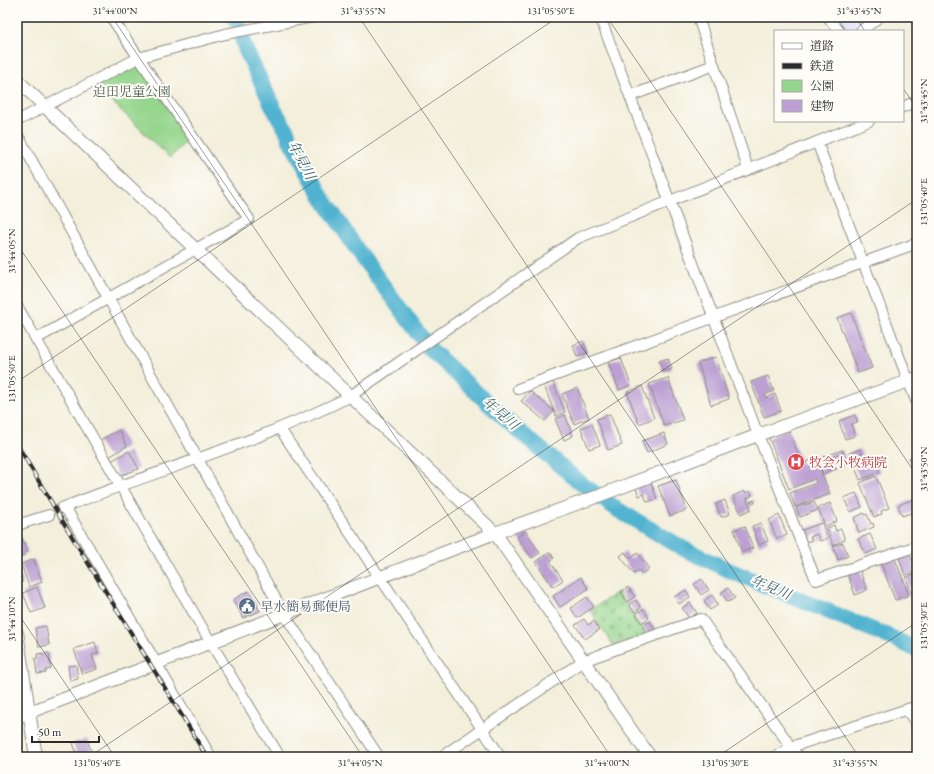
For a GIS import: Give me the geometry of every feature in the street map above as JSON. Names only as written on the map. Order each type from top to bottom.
[{"type":"street","points":[[36,339],[249,219],[111,17]]},
{"type":"street","points":[[17,121],[138,58],[225,34],[313,17]]},
{"type":"street","points":[[600,17],[715,318],[758,436],[816,580],[917,546]]},
{"type":"street","points":[[698,17],[748,169]]},
{"type":"street","points":[[828,17],[837,30]]},
{"type":"street","points":[[862,30],[879,17]]},
{"type":"street","points":[[630,96],[714,65]]},
{"type":"street","points":[[17,80],[349,397],[494,533],[650,757]]},
{"type":"street","points":[[904,107],[917,101]]},
{"type":"street","points":[[211,757],[64,508],[280,429],[349,397],[449,326],[578,238],[867,122]]},
{"type":"street","points":[[17,134],[284,614],[379,757]]},
{"type":"street","points":[[817,142],[862,263],[913,380],[917,403]]},
{"type":"street","points":[[518,389],[917,243]]},
{"type":"street","points":[[17,306],[211,642],[280,757]]},
{"type":"street","points":[[17,717],[494,533],[913,380]]},
{"type":"street","points":[[280,429],[501,757]]},
{"type":"street","points":[[17,526],[49,515]]},
{"type":"street","points":[[441,757],[583,661],[701,619],[798,757]]},
{"type":"street","points":[[17,633],[36,757]]},
{"type":"street","points":[[775,757],[791,747],[917,706]]},
{"type":"street","points":[[907,710],[917,725]]},
{"type":"shaded area","points":[[837,17],[873,17],[857,30],[845,30]]},
{"type":"green space","name":"迫田児童公園","points":[[139,65],[190,138],[170,158],[94,84]]},
{"type":"green space","points":[[618,592],[646,635],[613,645],[590,610]]},
{"type":"building","points":[[851,313],[872,368],[858,373],[837,318]]},
{"type":"building","points":[[583,341],[588,353],[577,357],[573,345]]},
{"type":"building","points":[[716,357],[729,399],[711,405],[698,363]]},
{"type":"building","points":[[621,358],[631,385],[619,390],[608,362]]},
{"type":"building","points":[[668,358],[672,369],[663,372],[659,361]]},
{"type":"building","points":[[768,376],[774,391],[765,395],[766,398],[775,394],[781,411],[764,417],[751,382]]},
{"type":"building","points":[[668,378],[683,420],[664,426],[649,384]]},
{"type":"building","points":[[553,382],[565,412],[556,416],[544,386]]},
{"type":"building","points":[[642,386],[654,418],[639,424],[627,392]]},
{"type":"building","points":[[577,388],[589,418],[574,424],[562,394]]},
{"type":"building","points":[[530,391],[554,411],[545,421],[521,401]]},
{"type":"building","points":[[610,414],[622,445],[608,450],[597,419]]},
{"type":"building","points":[[565,415],[573,436],[564,440],[555,419]]},
{"type":"building","points":[[855,415],[858,422],[851,424],[855,436],[845,439],[839,421]]},
{"type":"building","points":[[592,424],[600,445],[589,449],[581,428]]},
{"type":"building","points":[[788,428],[802,464],[816,458],[830,494],[795,507],[790,493],[816,483],[815,479],[789,489],[769,438]]},
{"type":"building","points":[[119,430],[127,446],[109,457],[98,441]]},
{"type":"building","points":[[664,433],[668,444],[647,453],[642,441]]},
{"type":"building","points":[[860,449],[864,459],[853,463],[849,453]]},
{"type":"building","points":[[842,450],[847,464],[823,474],[818,459]]},
{"type":"building","points":[[129,451],[139,469],[118,476],[111,461]]},
{"type":"building","points":[[917,455],[917,473],[915,473],[909,458]]},
{"type":"building","points":[[874,459],[880,472],[860,480],[855,467]]},
{"type":"building","points":[[876,476],[889,508],[881,511],[882,514],[874,517],[860,483]]},
{"type":"building","points":[[917,478],[917,490],[913,479]]},
{"type":"building","points":[[650,480],[657,499],[647,502],[644,494],[639,496],[635,486]]},
{"type":"building","points":[[676,480],[687,510],[670,516],[658,486]]},
{"type":"building","points":[[744,491],[745,493],[750,491],[752,496],[747,498],[748,503],[754,500],[755,502],[749,505],[751,509],[741,514],[733,496]]},
{"type":"building","points":[[856,493],[862,507],[850,512],[844,498]]},
{"type":"building","points":[[914,499],[917,511],[902,516],[898,505]]},
{"type":"building","points":[[725,500],[730,514],[721,517],[716,504]]},
{"type":"building","points":[[17,501],[21,509],[17,511]]},
{"type":"building","points":[[814,502],[818,510],[800,517],[796,508]]},
{"type":"building","points":[[830,503],[837,521],[825,526],[818,508]]},
{"type":"building","points":[[864,513],[865,515],[867,514],[871,524],[873,523],[874,527],[859,533],[854,518]]},
{"type":"building","points":[[779,515],[787,535],[777,539],[769,520]]},
{"type":"building","points":[[761,523],[768,541],[759,545],[752,526]]},
{"type":"building","points":[[822,523],[828,538],[820,541],[817,534],[810,537],[812,540],[806,542],[802,530]]},
{"type":"building","points":[[834,525],[836,531],[841,529],[845,540],[833,545],[827,528]]},
{"type":"building","points":[[745,526],[753,548],[742,552],[734,530]]},
{"type":"building","points":[[526,531],[540,553],[532,558],[517,537]]},
{"type":"building","points":[[870,534],[877,549],[866,554],[858,539]]},
{"type":"building","points":[[22,538],[28,552],[24,553],[25,555],[20,557],[17,550],[17,540]]},
{"type":"building","points":[[843,543],[848,556],[838,560],[833,546]]},
{"type":"building","points":[[550,552],[554,558],[550,561],[563,580],[553,587],[536,562]]},
{"type":"building","points":[[625,552],[630,559],[638,553],[649,569],[642,574],[639,570],[634,574],[620,556]]},
{"type":"building","points":[[910,554],[916,571],[905,575],[899,558]]},
{"type":"building","points":[[894,556],[909,595],[895,600],[880,561]]},
{"type":"building","points":[[34,559],[42,582],[29,587],[21,564]]},
{"type":"building","points":[[859,568],[867,590],[855,595],[847,572]]},
{"type":"building","points":[[20,573],[23,582],[19,583],[17,574]]},
{"type":"building","points":[[914,574],[917,583],[917,595],[913,597],[906,577]]},
{"type":"building","points":[[581,577],[588,589],[560,607],[553,596]]},
{"type":"building","points":[[702,579],[709,590],[701,595],[694,584]]},
{"type":"building","points":[[37,587],[45,608],[31,613],[23,593]]},
{"type":"building","points":[[628,587],[635,597],[627,602],[621,592]]},
{"type":"building","points":[[728,588],[735,598],[728,602],[721,593]]},
{"type":"building","points":[[686,590],[690,597],[679,604],[674,597]]},
{"type":"building","name":"早水簡易郵便局","points":[[248,591],[260,611],[243,618],[233,600]]},
{"type":"building","points":[[712,595],[718,605],[710,610],[704,601]]},
{"type":"building","points":[[587,597],[594,607],[577,618],[571,608]]},
{"type":"building","points":[[636,600],[641,608],[634,612],[629,604]]},
{"type":"building","points":[[690,603],[697,613],[689,618],[682,608]]},
{"type":"building","points":[[643,609],[649,618],[641,623],[636,614]]},
{"type":"building","points":[[584,619],[588,625],[594,621],[599,630],[585,639],[575,625]]},
{"type":"building","points":[[650,621],[655,629],[648,634],[642,626]]},
{"type":"building","points":[[46,626],[49,645],[39,647],[35,628]]},
{"type":"building","points":[[95,642],[98,653],[92,655],[97,669],[82,674],[74,649]]},
{"type":"building","points":[[49,653],[51,669],[46,670],[46,673],[37,674],[35,658],[38,658],[37,654]]},
{"type":"building","points":[[76,665],[78,679],[70,681],[68,666]]},
{"type":"building","points":[[87,739],[93,757],[78,757],[73,743]]},
{"type":"waterway","name":"年見川","points":[[235,17],[245,48],[274,109],[288,133],[289,138],[322,197],[360,254],[429,348],[507,421],[582,484],[618,510],[684,549],[733,572],[897,640],[917,650]]},
{"type":"railway","points":[[17,444],[207,757]]},
{"type":"place","name":"牧会小牧病院","points":[[796,462]]},
{"type":"place","name":"早水簡易郵便局","points":[[247,606]]}]
